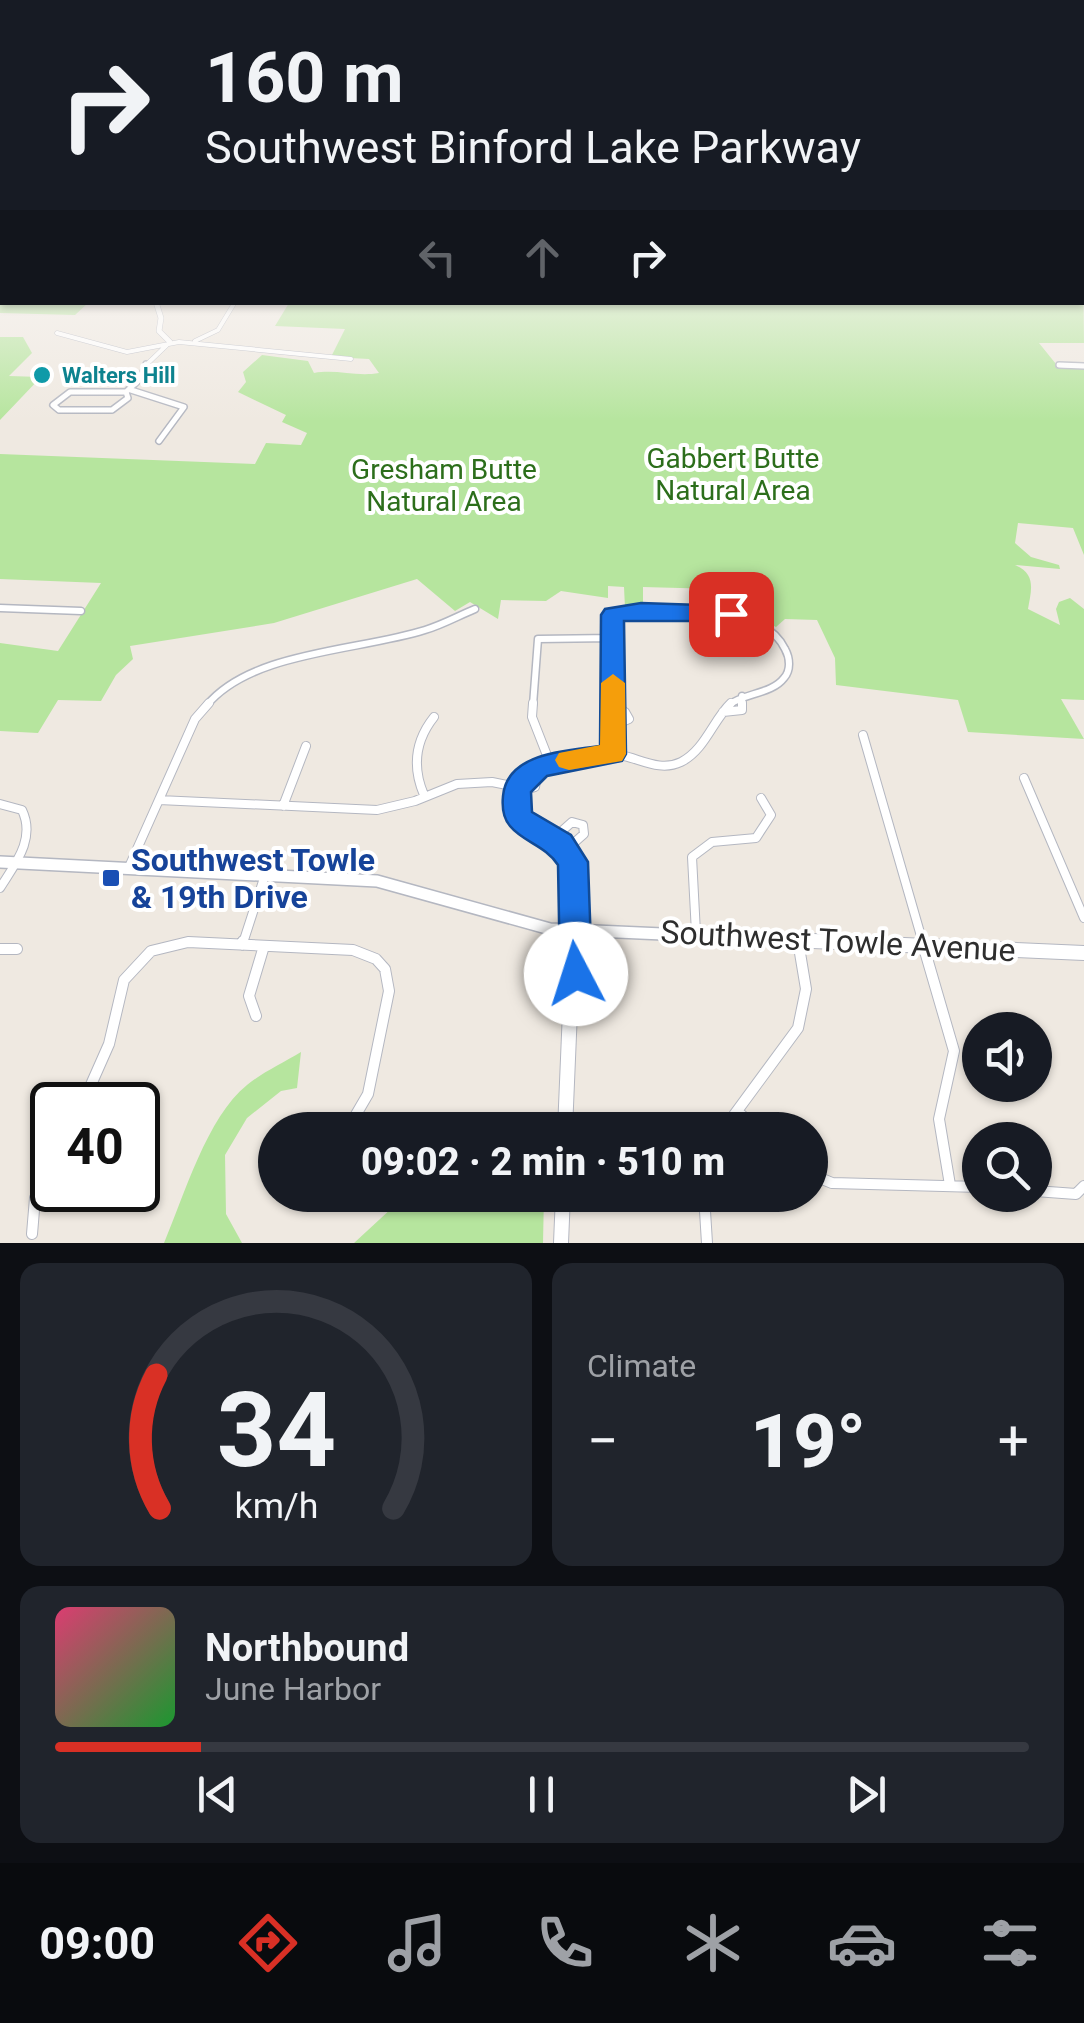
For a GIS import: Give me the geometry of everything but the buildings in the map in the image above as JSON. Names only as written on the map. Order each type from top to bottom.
[{"type":"main road","points":[[157,305],[161,318],[159,332],[170,342]]},
{"type":"main road","name":"Southwest Towle Avenue","points":[[0,862],[404,886],[508,922],[572,930],[1084,953]]},
{"type":"main road","points":[[566,1112],[571,987],[577,956],[572,930]]},
{"type":"main road","points":[[561,1243],[562,1212]]},
{"type":"street","points":[[189,342],[213,334],[230,316],[234,305]]},
{"type":"street","points":[[58,333],[127,352],[170,342],[189,342],[351,359]]},
{"type":"street","points":[[159,440],[184,406],[129,391],[70,392],[53,405],[59,410],[112,410],[128,398],[129,391],[145,365],[170,342]]},
{"type":"street","points":[[1059,365],[1084,366]]},
{"type":"street","points":[[0,608],[81,611]]},
{"type":"street","points":[[128,868],[198,712],[231,681],[264,668],[426,630],[475,609]]},
{"type":"street","points":[[572,930],[574,873],[567,849],[520,819],[517,790],[532,770],[550,763],[613,754],[657,766],[678,764],[690,756],[722,712],[742,710],[742,696],[770,690],[786,674],[786,648],[764,624],[719,613],[641,611],[612,615],[613,754]]},
{"type":"street","points":[[550,763],[532,717],[538,639],[612,638]]},
{"type":"street","points":[[613,707],[625,712],[628,718],[613,726]]},
{"type":"street","points":[[424,795],[415,764],[423,728],[434,717]]},
{"type":"street","points":[[864,735],[954,1050],[938,1126],[950,1186]]},
{"type":"street","points":[[283,806],[306,746]]},
{"type":"street","points":[[1024,778],[1084,918]]},
{"type":"street","points":[[159,800],[377,810],[468,780],[517,790]]},
{"type":"street","points":[[696,933],[692,857],[696,849],[710,842],[756,838],[771,815],[761,798]]},
{"type":"street","points":[[0,804],[22,810],[29,832],[0,888]]},
{"type":"street","points":[[554,839],[572,822],[583,825],[584,834],[567,849]]},
{"type":"street","points":[[242,945],[265,875]]},
{"type":"street","points":[[737,1111],[798,1028],[803,1015],[806,989],[798,940]]},
{"type":"street","points":[[92,1082],[109,1044],[124,980],[150,951],[188,942],[354,950],[376,959],[385,969],[389,991],[368,1094],[358,1112]]},
{"type":"street","points":[[256,1016],[249,996],[264,946]]},
{"type":"street","points":[[0,949],[17,949]]},
{"type":"street","points":[[828,1181],[962,1186]]},
{"type":"street","points":[[1052,1192],[1076,1194],[1084,1186]]},
{"type":"street","points":[[32,1234],[34,1212]]},
{"type":"street","points":[[705,1212],[708,1243]]},
{"type":"green space","points":[[0,305],[86,305],[75,315],[0,313]]},
{"type":"green space","points":[[288,305],[1084,305],[1084,343],[1039,343],[1060,369],[1084,369],[1084,555],[1073,528],[1018,523],[1015,543],[1031,557],[1059,565],[1060,569],[1015,565],[1030,578],[1028,609],[1060,625],[1056,609],[1059,602],[1070,598],[1084,609],[1084,700],[1061,699],[1084,739],[968,732],[958,700],[836,685],[835,658],[817,620],[785,619],[776,627],[755,616],[758,612],[753,590],[643,587],[643,607],[625,608],[624,587],[608,586],[608,598],[561,591],[546,601],[501,600],[498,619],[470,602],[455,611],[417,579],[274,623],[130,646],[133,659],[116,675],[101,701],[58,700],[38,733],[0,731],[0,643],[58,651],[101,583],[0,579],[0,454],[255,464],[266,443],[301,445],[307,433],[282,422],[286,415],[238,392],[246,382],[243,372],[262,355],[308,361],[314,373],[379,373],[369,359],[331,357],[345,329],[275,326]]},
{"type":"green space","points":[[0,337],[23,337],[32,353],[9,376],[41,377],[0,420]]},
{"type":"green space","points":[[301,1052],[297,1088],[281,1091],[247,1118],[225,1155],[226,1214],[242,1243],[164,1243],[198,1158],[220,1117],[247,1085]]},
{"type":"green space","points":[[388,1212],[544,1212],[543,1243],[354,1243]]},
{"type":"slow traffic","points":[[569,760],[613,754],[613,683]]},
{"type":"place","name":"Walters Hill","points":[[42,375]]},
{"type":"place","name":"Southwest Towle & 19th Drive","points":[[111,878]]},
{"type":"route","points":[[576,974],[573,862],[561,844],[520,819],[517,788],[539,766],[613,754],[612,615],[641,611],[731,614]]},
{"type":"park label","name":"Gabbert Butte Natural Area","points":[[733,474]]},
{"type":"park label","name":"Gresham Butte Natural Area","points":[[444,485]]}]
